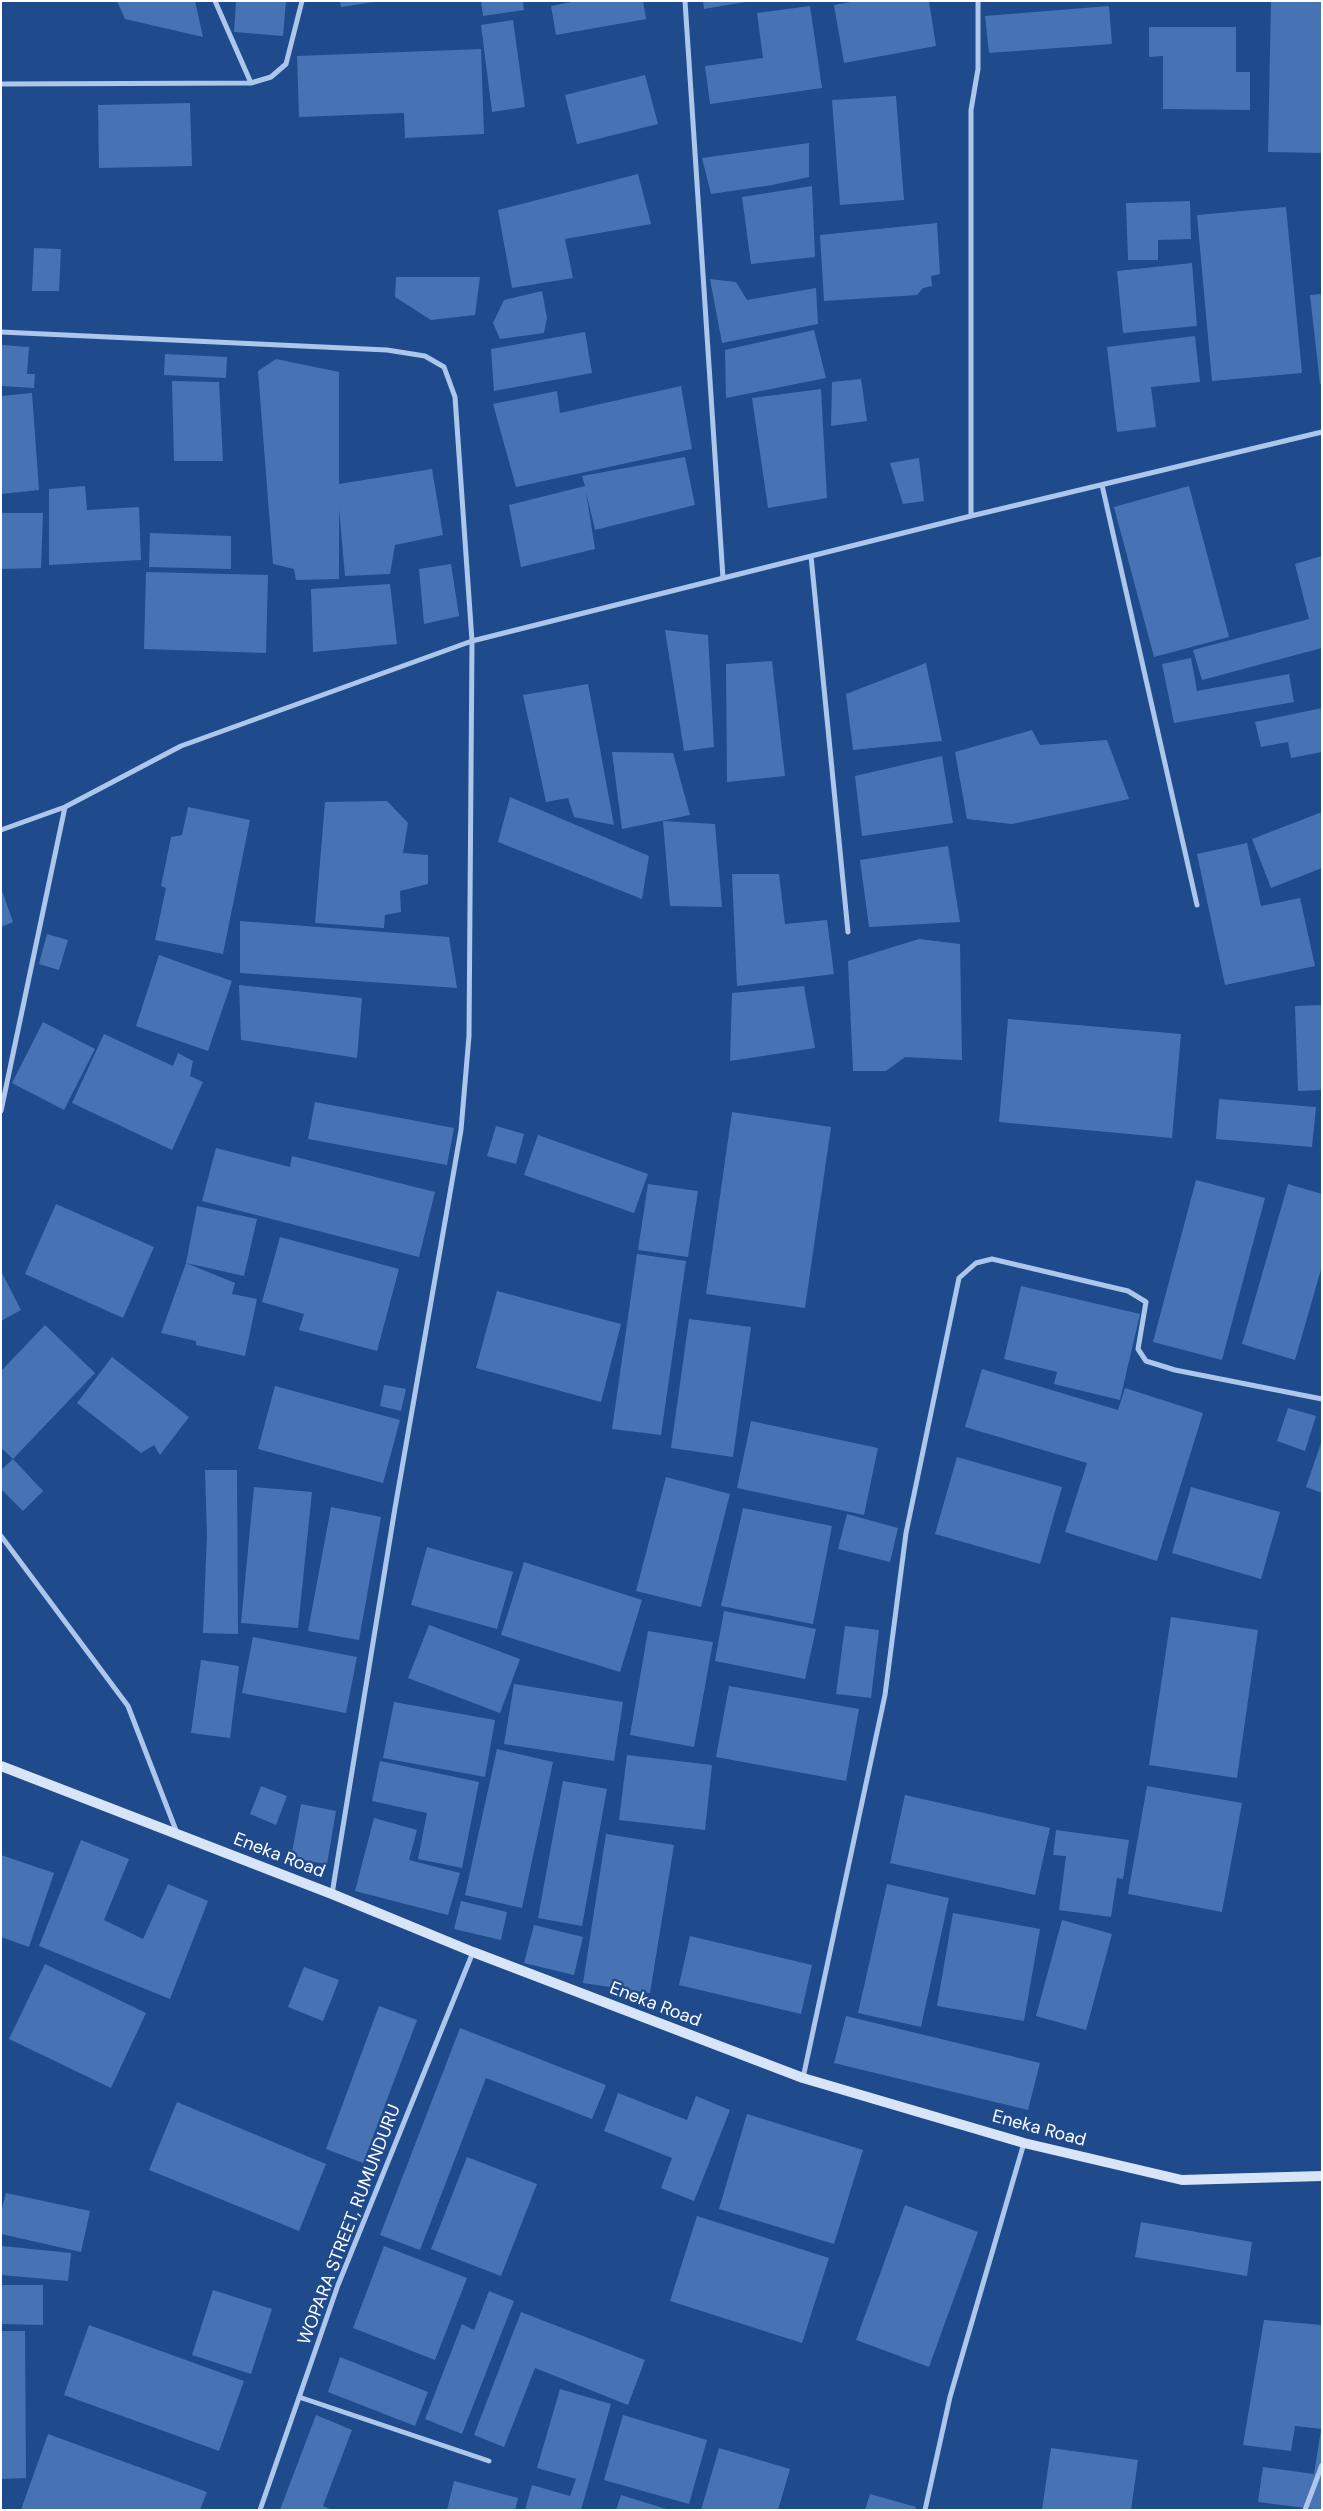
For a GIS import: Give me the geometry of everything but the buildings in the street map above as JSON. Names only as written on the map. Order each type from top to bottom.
[{"type":"main road","name":"Eneka Road","points":[[1,1766],[332,1894],[473,1952],[803,2078],[1024,2143],[1182,2180],[1322,2176]]},
{"type":"street","points":[[215,1],[251,83]]},
{"type":"street","points":[[1,84],[251,83],[271,77],[286,64],[302,1]]},
{"type":"street","points":[[685,1],[723,578]]},
{"type":"street","points":[[971,516],[971,110],[978,69],[978,1]]},
{"type":"street","points":[[1,332],[387,350],[425,356],[444,367],[455,397],[472,641],[469,1036],[461,1130],[395,1508],[332,1894]]},
{"type":"street","points":[[1,830],[65,807],[181,746],[472,641],[971,516],[1322,432]]},
{"type":"street","points":[[1102,485],[1197,905]]},
{"type":"street","points":[[811,556],[848,932]]},
{"type":"street","points":[[1,1111],[65,807]]},
{"type":"street","points":[[803,2078],[885,1695],[906,1533],[959,1278],[976,1263],[992,1259],[1128,1292],[1146,1302],[1138,1349],[1146,1362],[1175,1370],[1322,1399]]},
{"type":"street","points":[[1,1536],[128,1706],[178,1836]]},
{"type":"street","name":"WOPARA STREET, RUMUNDURU","points":[[260,2510],[338,2285],[473,1952]]},
{"type":"street","points":[[925,2510],[950,2397],[1024,2143]]},
{"type":"street","points":[[299,2397],[489,2461]]},
{"type":"street","points":[[1305,2510],[1322,2465]]}]
